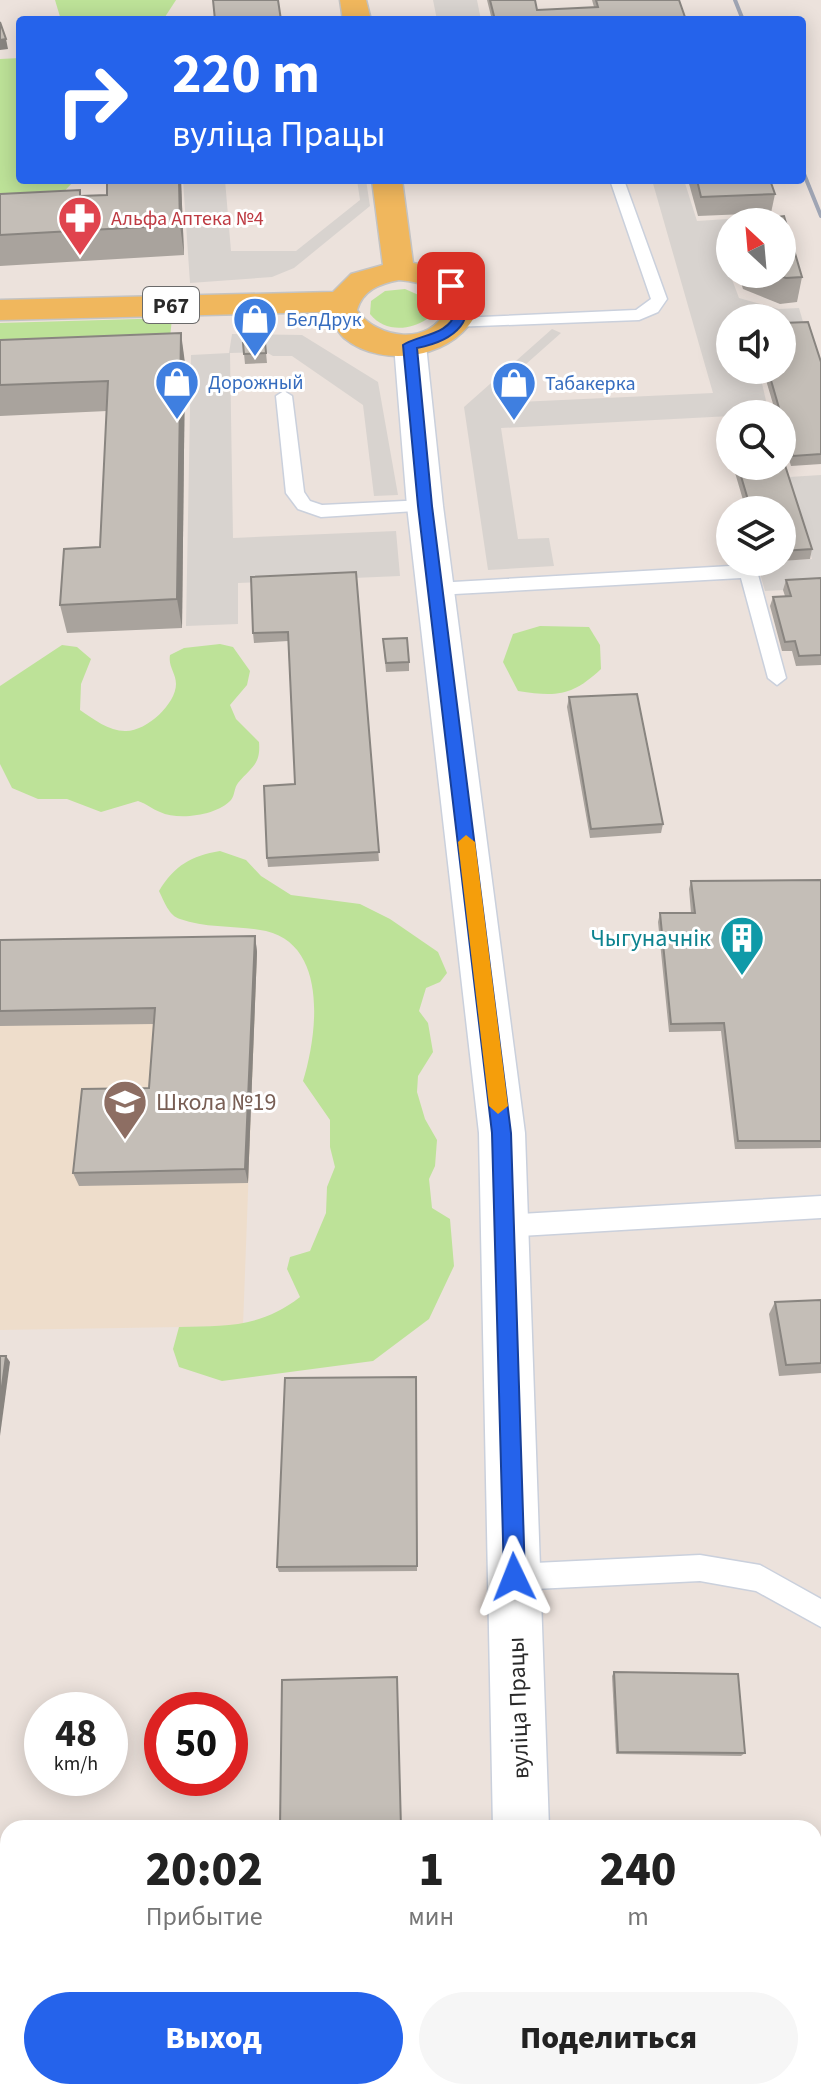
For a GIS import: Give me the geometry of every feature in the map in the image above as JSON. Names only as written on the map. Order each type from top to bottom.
[{"type":"main road","points":[[388,184],[399,271]]},
{"type":"main road","points":[[399,271],[418,272],[451,286],[460,297],[462,310],[458,323],[430,341],[410,345],[379,342],[355,332],[345,322],[343,302],[352,288],[365,279],[399,271]]},
{"type":"main road","name":"Р67","points":[[0,310],[343,302]]},
{"type":"main road","name":"вуліца Працы","points":[[410,345],[425,506],[502,1133],[521,1820]]},
{"type":"lane","points":[[458,323],[639,315],[652,309],[659,299],[618,184]]},
{"type":"lane","points":[[284,396],[295,493],[304,505],[321,511],[425,506]]},
{"type":"lane","points":[[436,589],[748,571],[777,678]]},
{"type":"lane","points":[[504,1226],[821,1207]]},
{"type":"lane","points":[[514,1577],[700,1568],[760,1578],[821,1614]]},
{"type":"shaded area","points":[[433,0],[477,0],[480,16],[436,16]]},
{"type":"shaded area","points":[[183,184],[225,184],[231,251],[296,251],[360,200],[358,184],[367,184],[370,206],[294,268],[272,277],[190,283]]},
{"type":"shaded area","points":[[653,184],[685,184],[697,221],[716,220],[716,288],[735,288],[739,298],[761,304],[716,304],[716,384],[762,384],[766,400],[716,400],[716,417],[501,428],[518,539],[549,538],[554,566],[488,570],[464,407],[552,329],[561,333],[498,389],[500,403],[713,393]]},
{"type":"shaded area","points":[[796,308],[799,308],[806,332],[796,332]]},
{"type":"shaded area","points":[[232,334],[302,335],[378,382],[398,495],[374,496],[363,405],[292,356],[273,356],[266,352],[230,353],[233,538],[396,531],[400,576],[238,583],[238,624],[186,626],[191,355],[229,353]]},
{"type":"shaded area","points":[[821,475],[821,588],[765,591],[761,576],[796,576],[796,560],[812,559],[789,480]]},
{"type":"shaded area","name":"Школа №19","points":[[257,952],[243,1326],[0,1330],[0,956]]},
{"type":"green space","points":[[55,0],[176,0],[166,16],[60,16]]},
{"type":"green space","points":[[16,58],[16,184],[71,184],[56,200],[0,210],[0,59]]},
{"type":"green space","points":[[405,289],[430,300],[433,307],[427,319],[397,328],[382,324],[370,314],[371,301],[385,291]]},
{"type":"green space","points":[[172,318],[169,348],[0,352],[0,323]]},
{"type":"green space","points":[[540,626],[589,627],[600,645],[601,669],[581,685],[563,692],[543,694],[518,691],[503,662],[513,634]]},
{"type":"green space","points":[[220,644],[233,647],[250,671],[247,685],[230,705],[236,719],[259,742],[257,761],[238,783],[232,798],[225,805],[208,813],[177,816],[138,801],[101,812],[67,799],[38,799],[12,788],[0,764],[0,686],[62,645],[77,647],[91,659],[81,684],[80,710],[113,729],[133,730],[158,715],[175,692],[170,655],[184,648]]},
{"type":"green space","points":[[220,851],[246,860],[261,876],[291,895],[360,904],[390,919],[438,952],[447,973],[440,982],[426,988],[419,1011],[428,1023],[433,1052],[418,1076],[417,1092],[425,1119],[437,1140],[435,1166],[429,1179],[432,1208],[450,1219],[454,1266],[429,1319],[373,1361],[222,1381],[179,1367],[173,1349],[179,1327],[257,1320],[300,1297],[287,1269],[290,1257],[310,1251],[326,1213],[327,1187],[335,1167],[330,1147],[330,1120],[303,1081],[314,1018],[309,973],[300,954],[286,940],[266,931],[201,924],[176,917],[167,908],[159,891],[171,874],[185,863]]},
{"type":"building","points":[[213,0],[278,0],[280,16],[215,16]]},
{"type":"building","points":[[490,0],[535,0],[537,10],[598,7],[596,0],[679,0],[685,16],[494,16]]},
{"type":"building","points":[[0,22],[6,39],[0,40]]},
{"type":"building","points":[[107,184],[179,184],[180,225],[0,235],[0,194],[80,190],[80,196],[107,195]]},
{"type":"building","points":[[698,184],[771,184],[775,194],[701,197]]},
{"type":"building","points":[[796,257],[802,277],[796,277]]},
{"type":"building","points":[[796,322],[808,322],[821,362],[821,454],[796,456],[796,400],[777,400],[772,384],[796,384]]},
{"type":"building","points":[[181,333],[177,599],[60,605],[64,549],[100,547],[108,381],[0,385],[0,340]]},
{"type":"building","points":[[265,342],[266,353],[244,354],[243,343]]},
{"type":"building","points":[[742,480],[790,480],[795,496],[747,496]]},
{"type":"building","points":[[796,499],[812,549],[796,550]]},
{"type":"building","points":[[356,572],[379,852],[267,858],[264,786],[295,784],[288,632],[253,633],[251,577]]},
{"type":"building","points":[[821,578],[821,655],[799,656],[795,641],[785,642],[773,597],[791,596],[786,580]]},
{"type":"building","points":[[407,638],[409,662],[386,663],[383,639]]},
{"type":"building","points":[[637,694],[663,824],[591,829],[569,697]]},
{"type":"building","name":"Чыгуначнік","points":[[821,880],[821,1141],[738,1141],[724,1023],[671,1024],[660,913],[695,913],[691,881]]},
{"type":"building","points":[[255,936],[245,1169],[73,1173],[82,1089],[149,1088],[155,1008],[0,1011],[0,940]]},
{"type":"building","points":[[821,1300],[821,1363],[786,1365],[775,1302]]},
{"type":"building","points":[[0,1356],[6,1356],[0,1401]]},
{"type":"building","points":[[416,1377],[417,1566],[277,1567],[285,1378]]},
{"type":"building","points":[[614,1672],[738,1674],[745,1753],[618,1752]]},
{"type":"building","points":[[397,1677],[401,1820],[280,1820],[282,1680]]},
{"type":"railway","points":[[735,0],[741,16]]},
{"type":"railway","points":[[806,179],[821,216]]},
{"type":"slow traffic","points":[[466,842],[498,1106]]},
{"type":"place","name":"Альфа Аптека №4","points":[[80,257]]},
{"type":"place","name":"БелДрук","points":[[255,358]]},
{"type":"place","name":"Дорожный","points":[[177,421]]},
{"type":"place","name":"Табакерка","points":[[514,422]]},
{"type":"place","name":"Чыгуначнік","points":[[742,977]]},
{"type":"place","name":"Школа №19","points":[[125,1141]]},
{"type":"route","points":[[451,286],[460,297],[462,310],[458,323],[430,341],[410,345],[425,506],[502,1133],[514,1577]]}]
